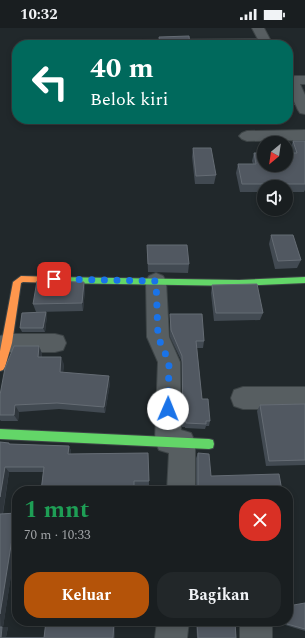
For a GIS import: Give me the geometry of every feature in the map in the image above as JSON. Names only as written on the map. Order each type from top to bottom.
[{"type":"street","points":[[258,28],[264,40]]},
{"type":"street","points":[[293,84],[305,110]]},
{"type":"street","points":[[247,136],[305,135]]},
{"type":"street","points":[[0,367],[7,342],[17,282],[21,279],[239,283],[305,280]]},
{"type":"street","points":[[156,281],[158,337],[169,362],[175,441],[180,486]]},
{"type":"street","points":[[7,342],[55,343]]},
{"type":"street","points":[[243,398],[305,398]]},
{"type":"street","points":[[0,434],[175,441],[209,444]]},
{"type":"street","points":[[171,638],[172,626]]},
{"type":"street","points":[[256,626],[256,638]]},
{"type":"building","points":[[189,36],[189,40],[159,40],[159,37]]},
{"type":"building","points":[[293,141],[305,141],[305,184],[293,184],[293,180],[257,180],[257,184],[242,184],[238,164],[256,164],[254,153],[257,153],[257,172],[293,172],[293,153],[297,153]]},
{"type":"building","points":[[193,148],[211,148],[216,175],[196,176]]},
{"type":"building","points":[[271,235],[293,235],[301,260],[278,261]]},
{"type":"building","points":[[147,245],[187,245],[189,264],[148,264]]},
{"type":"building","points":[[37,281],[84,282],[82,303],[33,304]]},
{"type":"building","points":[[257,284],[263,313],[216,313],[212,285]]},
{"type":"building","points":[[46,312],[43,328],[20,328],[22,313]]},
{"type":"building","points":[[170,314],[202,314],[204,341],[196,341],[202,399],[208,399],[210,421],[206,421],[206,424],[186,423],[186,421],[183,421],[182,356],[171,330]]},
{"type":"building","points":[[14,346],[39,346],[38,357],[61,357],[60,372],[109,376],[104,407],[57,403],[15,405],[14,415],[0,415],[0,395],[5,368]]},
{"type":"building","points":[[305,404],[305,460],[269,461],[260,405]]},
{"type":"building","points":[[0,442],[9,444],[69,446],[68,454],[148,453],[149,481],[134,481],[134,486],[42,486],[44,467],[5,467],[0,497]]},
{"type":"building","points":[[198,453],[209,454],[211,476],[279,474],[281,486],[198,486]]},
{"type":"building","points":[[12,513],[12,539],[0,614],[0,514]]},
{"type":"building","points":[[305,603],[305,629],[293,626],[293,605]]},
{"type":"building","points":[[45,626],[114,626],[113,638],[44,638]]},
{"type":"building","points":[[197,626],[235,626],[236,638],[198,638]]},
{"type":"building","points":[[0,627],[2,627],[1,638]]},
{"type":"traffic: fast","points":[[55,280],[239,283],[305,280]]},
{"type":"traffic: fast","points":[[0,434],[209,444]]},
{"type":"traffic: slow","points":[[0,367],[7,343],[17,282],[21,279],[55,280]]},
{"type":"route","points":[[54,279],[156,281],[158,337],[169,362],[168,409]]}]
